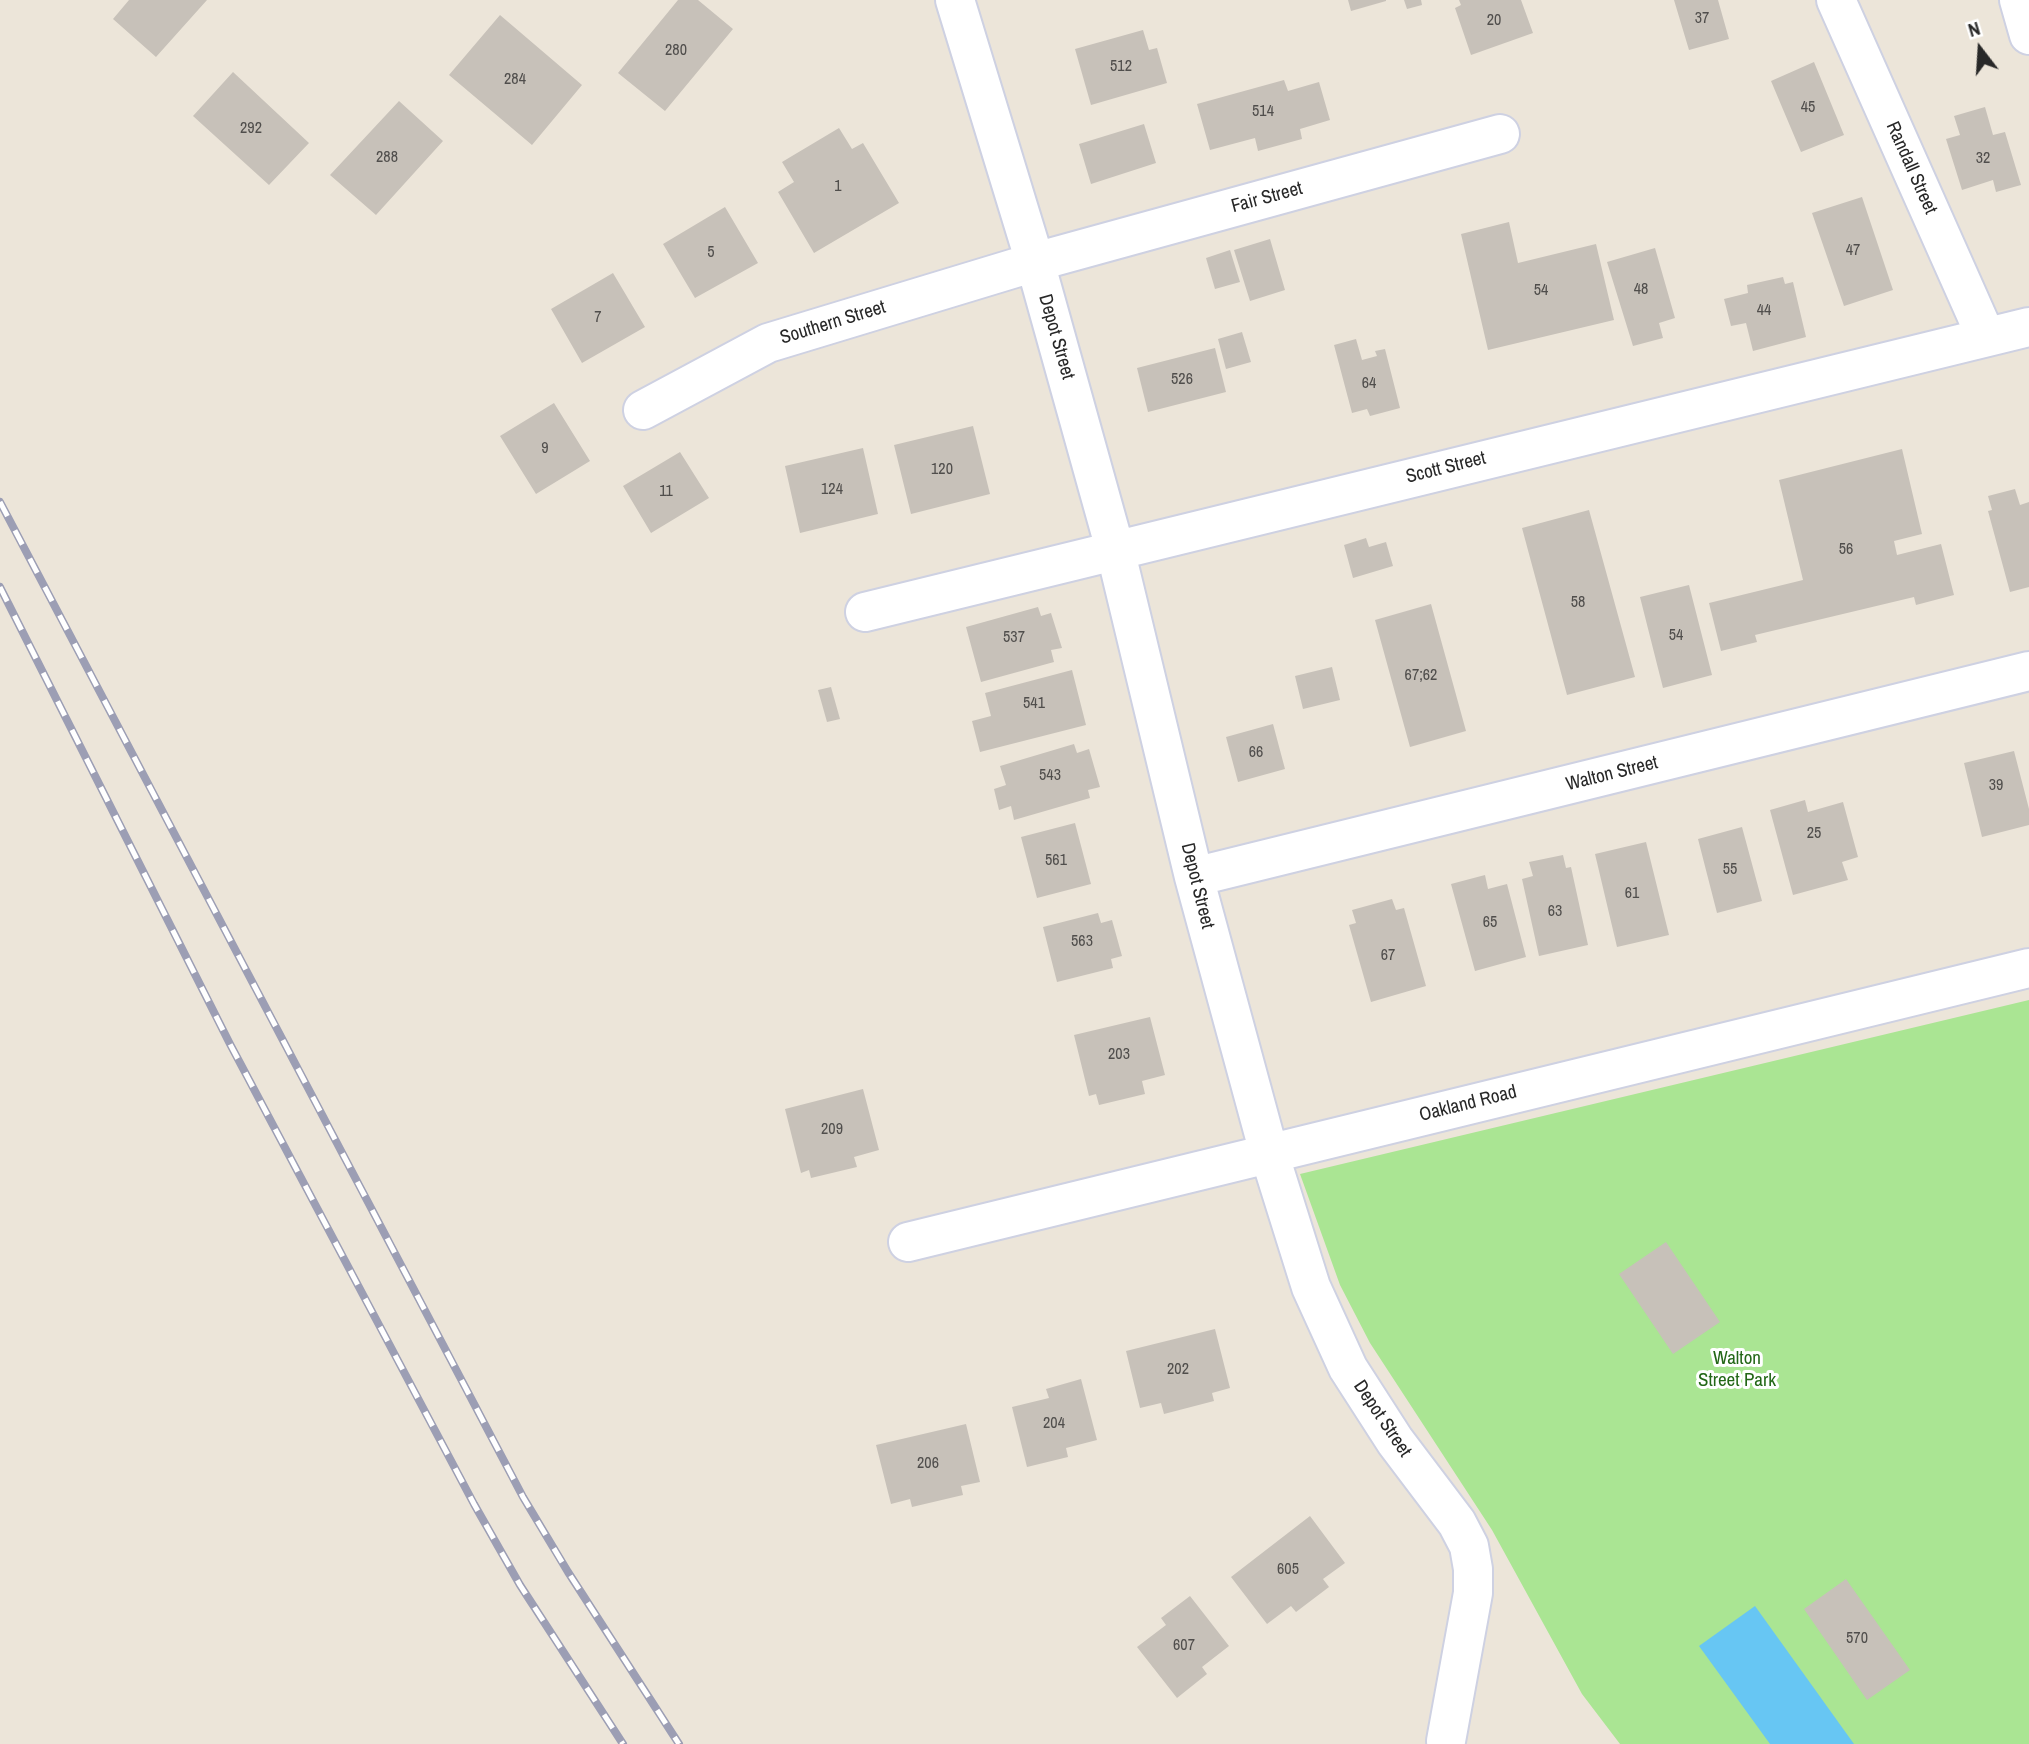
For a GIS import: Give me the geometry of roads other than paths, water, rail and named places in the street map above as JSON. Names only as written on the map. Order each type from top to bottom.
[{"type":"street","name":"Depot Street","points":[[955,0],[1035,262],[1115,549],[1194,877],[1269,1153],[1311,1287],[1348,1368],[1395,1441],[1457,1523],[1469,1546],[1473,1593],[1446,1741]]},
{"type":"street","name":"Randall Street","points":[[1836,0],[1986,337]]},
{"type":"street","points":[[2019,0],[2028,35]]},
{"type":"street","name":"Fair Street","points":[[1035,262],[1500,134]]},
{"type":"street","name":"Southern Street","points":[[643,410],[768,343],[1035,262]]},
{"type":"street","name":"Scott Street","points":[[864,612],[2029,327]]},
{"type":"street","name":"Walton Street","points":[[1194,877],[2029,671]]},
{"type":"street","name":"Oakland Road","points":[[908,1242],[2029,968]]},
{"type":"water","points":[[1755,1606],[1854,1744],[1770,1744],[1699,1646]]},
{"type":"railway","points":[[0,502],[523,1497],[679,1744]]},
{"type":"railway","points":[[0,587],[230,1044],[474,1504],[520,1585],[623,1744]]},
{"type":"park label","name":"Walton Street Park","points":[[1737,1370]]}]
